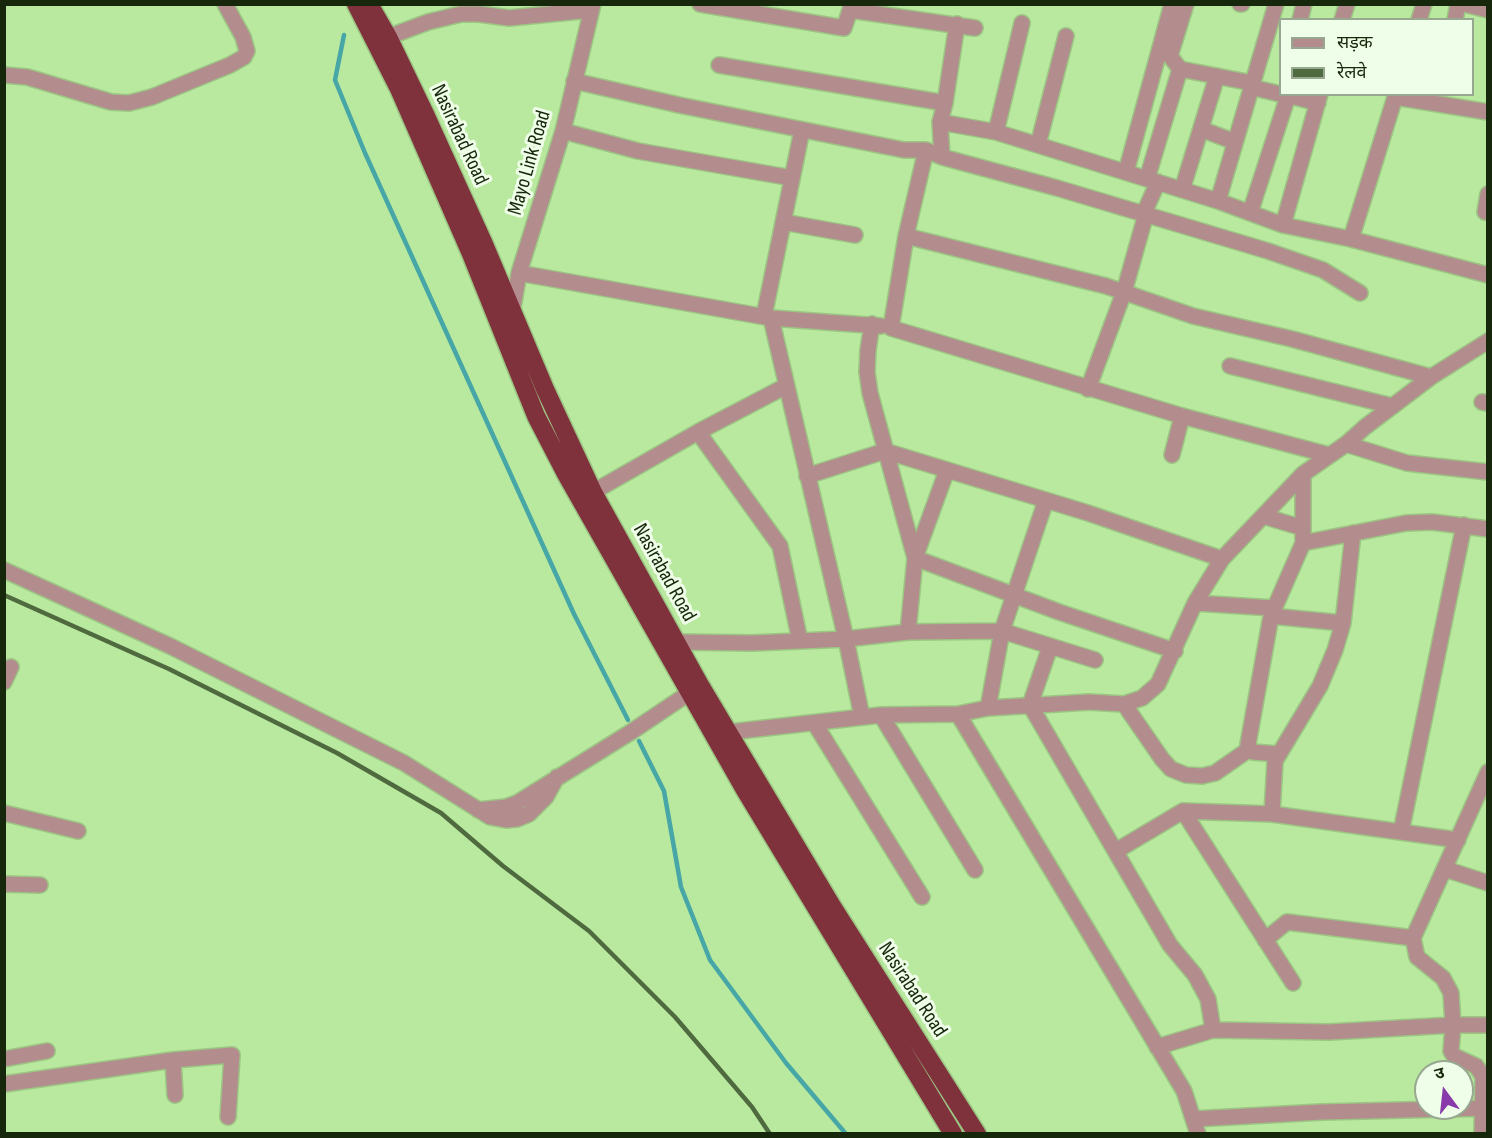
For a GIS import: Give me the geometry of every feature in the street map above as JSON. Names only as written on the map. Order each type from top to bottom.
[{"type":"highway","name":"Nasirabad Road","points":[[356,4],[380,49],[422,141],[536,416],[561,464],[695,688],[730,732],[832,906],[977,1134]]},
{"type":"highway","name":"Nasirabad Road","points":[[369,4],[388,37],[484,244],[512,313],[593,492],[676,642],[695,688],[745,790],[953,1134]]},
{"type":"street","points":[[4,75],[27,77],[111,102],[129,103],[152,97],[244,57],[247,51],[243,37],[225,4]]},
{"type":"street","points":[[700,4],[844,28],[851,8],[975,28]]},
{"type":"street","points":[[1126,172],[1172,4]]},
{"type":"street","points":[[1186,4],[1170,56],[1180,69],[1279,92]]},
{"type":"street","points":[[1218,201],[1276,4]]},
{"type":"street","points":[[1464,4],[1488,10]]},
{"type":"street","points":[[388,37],[461,14],[509,18],[592,7]]},
{"type":"street","name":"Mayo Link Road","points":[[501,331],[512,313],[519,273],[562,131],[592,7]]},
{"type":"street","points":[[996,132],[1023,23]]},
{"type":"street","points":[[942,157],[940,122],[957,24]]},
{"type":"street","points":[[1038,144],[1066,36]]},
{"type":"street","points":[[719,65],[945,103]]},
{"type":"street","points":[[1088,389],[1124,292],[1180,69]]},
{"type":"street","points":[[1182,190],[1217,76]]},
{"type":"street","points":[[574,81],[679,105],[904,150],[926,150],[942,157],[1268,251],[1323,270],[1360,293]]},
{"type":"street","points":[[1250,213],[1281,96]]},
{"type":"street","points":[[1282,225],[1319,99],[1300,96]]},
{"type":"street","points":[[1351,239],[1395,96],[1437,99],[1488,112]]},
{"type":"street","points":[[940,122],[996,132],[1038,144],[1218,201],[1282,225],[1351,239],[1488,275]]},
{"type":"street","points":[[1201,129],[1235,142]]},
{"type":"street","points":[[802,130],[767,317],[786,386],[846,639],[862,717]]},
{"type":"street","points":[[562,131],[638,151],[792,178]]},
{"type":"street","points":[[891,328],[906,236],[926,150]]},
{"type":"street","points":[[1485,212],[1488,194]]},
{"type":"street","points":[[783,222],[855,235]]},
{"type":"street","points":[[906,236],[1124,292],[1193,316],[1413,370],[1431,377]]},
{"type":"street","points":[[519,273],[767,317],[872,324],[891,328],[1088,389],[1329,454]]},
{"type":"street","points":[[872,324],[867,372],[870,393],[915,558]]},
{"type":"street","points":[[730,732],[881,715],[958,714],[988,708],[1089,702],[1124,704],[1142,698],[1158,684],[1196,603],[1222,559],[1303,474],[1346,444],[1431,377],[1488,340]]},
{"type":"street","points":[[1230,366],[1392,406]]},
{"type":"street","points":[[593,492],[698,432],[786,386]]},
{"type":"street","points":[[1172,455],[1182,416]]},
{"type":"street","points":[[698,432],[780,546],[800,641]]},
{"type":"street","points":[[1346,444],[1407,463],[1488,472]]},
{"type":"street","points":[[807,476],[885,451],[1046,500],[1222,559]]},
{"type":"street","points":[[908,632],[915,558],[947,470]]},
{"type":"street","points":[[1248,750],[1272,612],[1303,536],[1303,474]]},
{"type":"street","points":[[988,708],[1002,631],[1046,500]]},
{"type":"street","points":[[1263,516],[1303,536],[1353,533],[1406,523],[1432,522],[1488,529]]},
{"type":"street","points":[[1401,832],[1464,525]]},
{"type":"street","points":[[1272,814],[1273,773],[1278,754],[1320,686],[1343,623],[1353,533]]},
{"type":"street","points":[[915,558],[1175,651]]},
{"type":"street","points":[[4,570],[170,646],[404,762],[490,818],[517,819],[538,807],[557,777],[631,732],[695,688]]},
{"type":"street","points":[[1196,603],[1343,623]]},
{"type":"street","points":[[676,642],[752,643],[846,639],[908,632],[1002,631],[1095,660]]},
{"type":"street","points":[[1050,647],[1030,705],[1170,945],[1195,975],[1208,999],[1213,1030]]},
{"type":"street","points":[[4,682],[11,667]]},
{"type":"street","points":[[1124,704],[1162,759],[1171,769],[1186,775],[1202,776],[1215,772],[1248,750]]},
{"type":"street","points":[[958,714],[1184,1091],[1196,1126],[1322,1112],[1485,1108]]},
{"type":"street","points":[[881,715],[975,870]]},
{"type":"street","points":[[815,724],[922,897]]},
{"type":"street","points":[[1248,750],[1278,754]]},
{"type":"street","points":[[1482,1134],[1485,1108],[1483,1076],[1476,1066],[1454,1056],[1450,1044],[1453,1025],[1451,993],[1443,978],[1417,957],[1413,938],[1488,772]]},
{"type":"street","points":[[1116,851],[1184,811],[1272,814],[1458,840]]},
{"type":"street","points":[[1184,811],[1293,983]]},
{"type":"street","points":[[4,813],[78,831]]},
{"type":"street","points":[[1445,869],[1488,883]]},
{"type":"street","points":[[4,884],[40,885]]},
{"type":"street","points":[[1265,940],[1287,922],[1413,938]]},
{"type":"street","points":[[1157,1047],[1213,1030],[1329,1032],[1488,1025]]},
{"type":"street","points":[[4,1059],[47,1051]]},
{"type":"street","points":[[4,1084],[173,1060],[232,1055],[228,1117]]},
{"type":"street","points":[[173,1060],[176,1095]]},
{"type":"waterway","points":[[344,35],[335,80],[365,153],[574,614],[628,720]]},
{"type":"waterway","points":[[639,741],[664,791],[681,887],[710,960],[786,1063],[846,1134]]},
{"type":"railway","points":[[4,595],[169,669],[337,753],[441,813],[503,866],[589,931],[675,1017],[752,1107],[770,1134]]}]
